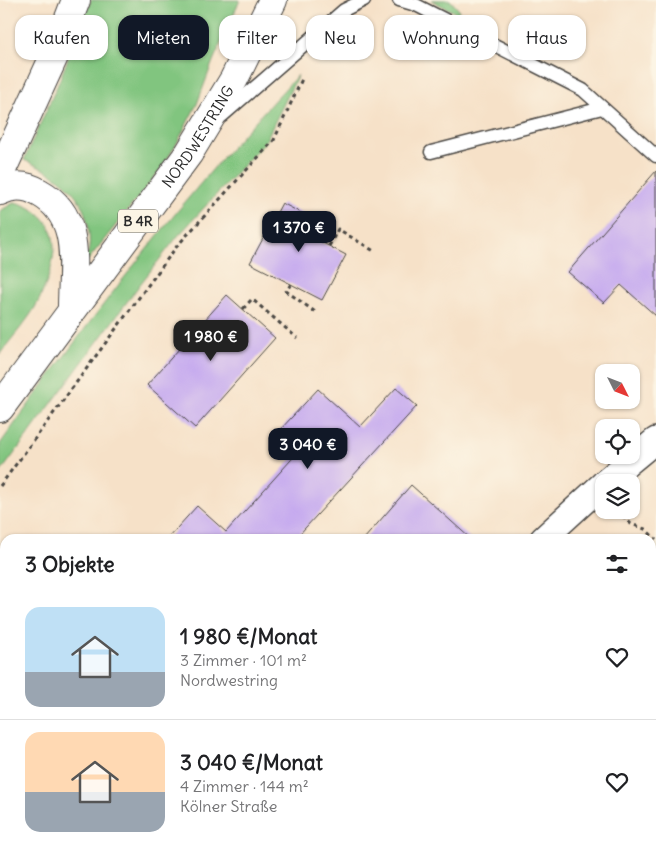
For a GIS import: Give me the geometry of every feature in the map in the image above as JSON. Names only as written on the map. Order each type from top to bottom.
[{"type":"main road","points":[[0,174],[48,71],[76,0]]},
{"type":"main road","name":"NORDWESTRING","points":[[0,408],[203,132],[244,61],[273,0]]},
{"type":"main road","points":[[0,191],[8,187],[24,186],[50,198],[61,209],[71,233],[72,308]]},
{"type":"street","points":[[615,474],[656,440]]},
{"type":"street","points":[[548,534],[595,491]]},
{"type":"lane","points":[[203,132],[344,10],[364,0]]},
{"type":"lane","points":[[399,0],[416,4],[583,90],[656,156]]},
{"type":"lane","points":[[431,152],[602,108]]},
{"type":"path","points":[[0,486],[177,246],[274,140],[306,72]]},
{"type":"path","points":[[329,246],[338,229],[374,251]]},
{"type":"path","points":[[291,284],[286,291],[318,314]]},
{"type":"path","points":[[243,309],[252,299],[297,338]]},
{"type":"path","points":[[626,519],[631,524],[646,529],[651,534]]},
{"type":"green space","points":[[91,0],[240,0],[233,15],[219,15],[219,47],[197,104],[176,145],[160,170],[80,270],[88,253],[89,242],[88,225],[80,202],[73,192],[56,177],[24,160],[67,60],[108,60],[108,15],[85,15]]},
{"type":"green space","points":[[431,0],[450,0],[459,10],[458,14]]},
{"type":"green space","points":[[298,75],[265,142],[178,236],[0,473],[0,444],[70,348],[180,208]]},
{"type":"green space","points":[[15,202],[32,209],[43,218],[50,229],[54,242],[53,255],[51,270],[39,300],[26,321],[0,354],[0,211]]},
{"type":"building","points":[[656,171],[656,316],[621,285],[604,303],[568,272]]},
{"type":"building","points":[[282,203],[328,227],[321,242],[346,255],[322,300],[250,263]]},
{"type":"building","points":[[227,295],[275,338],[195,428],[147,385]]},
{"type":"building","points":[[396,388],[417,406],[300,534],[172,534],[197,506],[226,532],[300,450],[279,431],[318,389],[360,427]]},
{"type":"building","points":[[411,485],[465,534],[368,534]]}]
